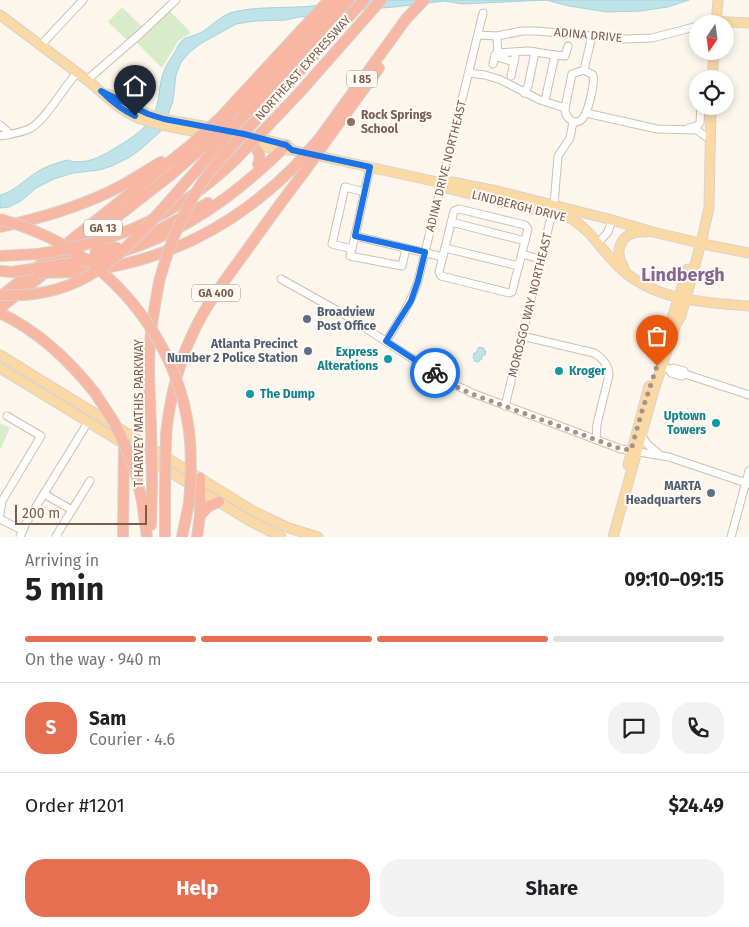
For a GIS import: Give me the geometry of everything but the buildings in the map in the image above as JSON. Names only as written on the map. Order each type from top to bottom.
[{"type":"highway","name":"GA 13","points":[[0,308],[172,174],[204,146],[300,31],[329,0]]},
{"type":"highway","name":"GA 13","points":[[0,296],[225,119],[339,0]]},
{"type":"highway","points":[[0,296],[31,295],[57,290],[91,276],[118,256],[151,222],[349,0]]},
{"type":"highway","name":"T HARVEY MATHIS PARKWAY","points":[[151,537],[152,486],[149,367],[151,332],[159,282],[178,226],[200,186],[228,151],[364,0]]},
{"type":"highway","name":"NORTHEAST EXPRESSWAY","points":[[0,256],[38,254],[83,245],[119,234],[156,218],[197,192],[234,161],[266,128],[381,0]]},
{"type":"highway","name":"I 85","points":[[0,271],[75,272],[134,262],[185,244],[222,224],[276,185],[322,140],[422,2]]},
{"type":"highway","name":"T HARVEY MATHIS PARKWAY","points":[[164,537],[166,434],[169,408],[176,376],[187,345],[201,316],[219,288],[305,171],[322,140]]},
{"type":"highway","points":[[0,227],[44,217],[100,196],[192,144]]},
{"type":"highway","points":[[251,144],[259,152],[258,164]]},
{"type":"highway","points":[[38,254],[58,258],[85,254],[117,247],[157,231],[205,206],[228,190],[258,164],[283,147]]},
{"type":"highway","points":[[12,272],[107,256],[156,240],[197,218],[233,194],[283,147]]},
{"type":"highway","points":[[0,219],[24,226],[48,237],[94,265],[117,286],[145,319],[157,338],[177,382],[189,431],[191,480],[189,503],[182,537]]},
{"type":"highway","points":[[0,313],[53,348],[73,367],[95,393],[114,422],[135,470],[142,500],[147,537]]},
{"type":"highway","points":[[123,537],[124,445]]},
{"type":"highway","points":[[123,468],[134,451],[149,447]]},
{"type":"highway","points":[[197,537],[200,515],[200,478]]},
{"type":"highway","points":[[200,515],[209,506],[219,502]]},
{"type":"main road","points":[[0,15],[101,91],[142,115],[169,126],[251,144],[283,147]]},
{"type":"main road","points":[[734,23],[749,23]]},
{"type":"main road","points":[[142,115],[244,134],[283,147],[442,183],[452,182],[497,191],[553,209],[610,220],[699,243],[749,253]]},
{"type":"main road","points":[[699,243],[704,208],[706,115]]},
{"type":"main road","points":[[608,537],[634,451],[647,392],[682,299],[708,208],[711,115]]},
{"type":"main road","name":"LINDBERGH DRIVE","points":[[553,209],[586,228],[618,265],[631,277],[652,289],[682,299],[749,306]]},
{"type":"main road","points":[[631,277],[619,260],[622,242],[624,238],[632,233],[639,231],[653,232]]},
{"type":"main road","points":[[681,316],[682,299]]},
{"type":"main road","points":[[613,537],[632,470],[634,451],[642,436],[654,390],[666,368],[676,324],[688,309],[709,303]]},
{"type":"main road","points":[[0,355],[266,518],[318,537]]},
{"type":"main road","points":[[0,370],[10,374],[261,528],[281,537]]},
{"type":"street","points":[[41,45],[83,0]]},
{"type":"street","points":[[86,80],[141,34],[176,0]]},
{"type":"street","name":"ADINA DRIVE NORTHEAST","points":[[386,341],[411,301],[418,281],[483,14]]},
{"type":"street","name":"ADINA DRIVE","points":[[478,35],[497,36],[522,31],[537,31],[624,39],[652,38],[689,28]]},
{"type":"street","points":[[493,64],[497,53],[497,36]]},
{"type":"street","points":[[584,70],[592,36]]},
{"type":"street","points":[[497,53],[528,51],[565,56],[568,46]]},
{"type":"street","points":[[511,76],[517,52]]},
{"type":"street","points":[[524,92],[528,86],[535,52]]},
{"type":"street","points":[[497,53],[498,57],[514,62]]},
{"type":"street","points":[[546,96],[555,55]]},
{"type":"street","points":[[584,70],[593,75],[594,80],[583,119],[573,122],[568,119],[565,108],[572,74],[584,70]]},
{"type":"street","points":[[0,136],[26,130],[38,123],[77,72]]},
{"type":"street","points":[[469,73],[501,80],[540,100],[565,108]]},
{"type":"street","points":[[586,113],[656,129],[697,130],[705,136]]},
{"type":"street","points":[[681,129],[693,128],[700,123],[700,115]]},
{"type":"street","name":"MOROSGO WAY NORTHEAST","points":[[505,406],[553,209],[558,156],[570,138],[573,122]]},
{"type":"street","points":[[0,125],[8,134]]},
{"type":"street","points":[[370,167],[350,256],[402,266],[406,248]]},
{"type":"street","points":[[352,249],[332,244],[345,188],[365,192]]},
{"type":"street","points":[[458,209],[525,225],[528,229],[525,241],[512,292],[509,293],[440,276],[442,257],[451,222],[454,211],[458,209]]},
{"type":"street","points":[[597,241],[605,231],[610,220]]},
{"type":"street","points":[[451,222],[525,241]]},
{"type":"street","points":[[355,236],[442,257]]},
{"type":"street","points":[[445,248],[519,266]]},
{"type":"street","points":[[522,254],[540,259]]},
{"type":"street","points":[[281,279],[347,316],[457,387],[621,449],[692,464],[747,483]]},
{"type":"street","points":[[522,336],[594,353],[600,357],[608,368],[609,375],[597,424],[596,440]]},
{"type":"street","points":[[666,368],[671,373],[682,376],[685,374],[749,395]]},
{"type":"street","points":[[0,514],[2,501],[41,436],[7,416]]},
{"type":"street","points":[[0,519],[21,533],[88,422]]},
{"type":"street","points":[[642,436],[646,444],[660,456]]},
{"type":"street","points":[[632,470],[638,461],[642,459],[660,456]]},
{"type":"street","points":[[731,537],[749,471]]},
{"type":"street","points":[[58,537],[56,536],[90,481]]},
{"type":"street","points":[[44,494],[72,510]]},
{"type":"green space","points":[[122,7],[142,27],[128,41],[108,22]]},
{"type":"green space","points":[[170,11],[191,33],[178,41],[162,68],[136,42]]},
{"type":"green space","points":[[0,423],[10,428],[0,450]]},
{"type":"water","points":[[351,0],[546,0],[463,4],[445,1],[236,24],[200,44],[181,62],[176,75],[173,101],[166,120],[160,132],[141,149],[112,166],[99,170],[73,173],[54,179],[36,188],[21,201],[9,207],[0,208],[0,195],[15,188],[40,170],[67,160],[78,162],[95,159],[139,132],[156,110],[162,76],[179,44],[184,39],[202,32],[223,17],[237,11],[323,5]]},
{"type":"water","points":[[546,0],[689,0],[668,7],[640,11],[607,12]]},
{"type":"water","points":[[479,347],[484,348],[484,351],[486,351],[479,362],[474,361],[475,359],[473,358],[474,353],[476,353]]},
{"type":"way so far","points":[[435,373],[472,394],[621,449],[631,450],[649,386],[657,366]]},
{"type":"place","name":"Rock Springs School","points":[[351,122]]},
{"type":"place","name":"Broadview Post Office","points":[[307,319]]},
{"type":"place","name":"Atlanta Precinct Number 2 Police Station","points":[[308,351]]},
{"type":"place","name":"Express Alterations","points":[[388,359]]},
{"type":"place","name":"Kroger","points":[[559,371]]},
{"type":"place","name":"The Dump","points":[[250,394]]},
{"type":"place","name":"Uptown Towers","points":[[716,423]]},
{"type":"place","name":"MARTA Headquarters","points":[[711,493]]},
{"type":"district","name":"Lindbergh","points":[[683,275]]},
{"type":"route","points":[[135,116],[114,104],[101,91],[143,112],[164,119],[244,134],[286,145],[292,150],[370,167],[355,236],[425,252],[415,292],[406,311],[386,341],[435,373]]}]
